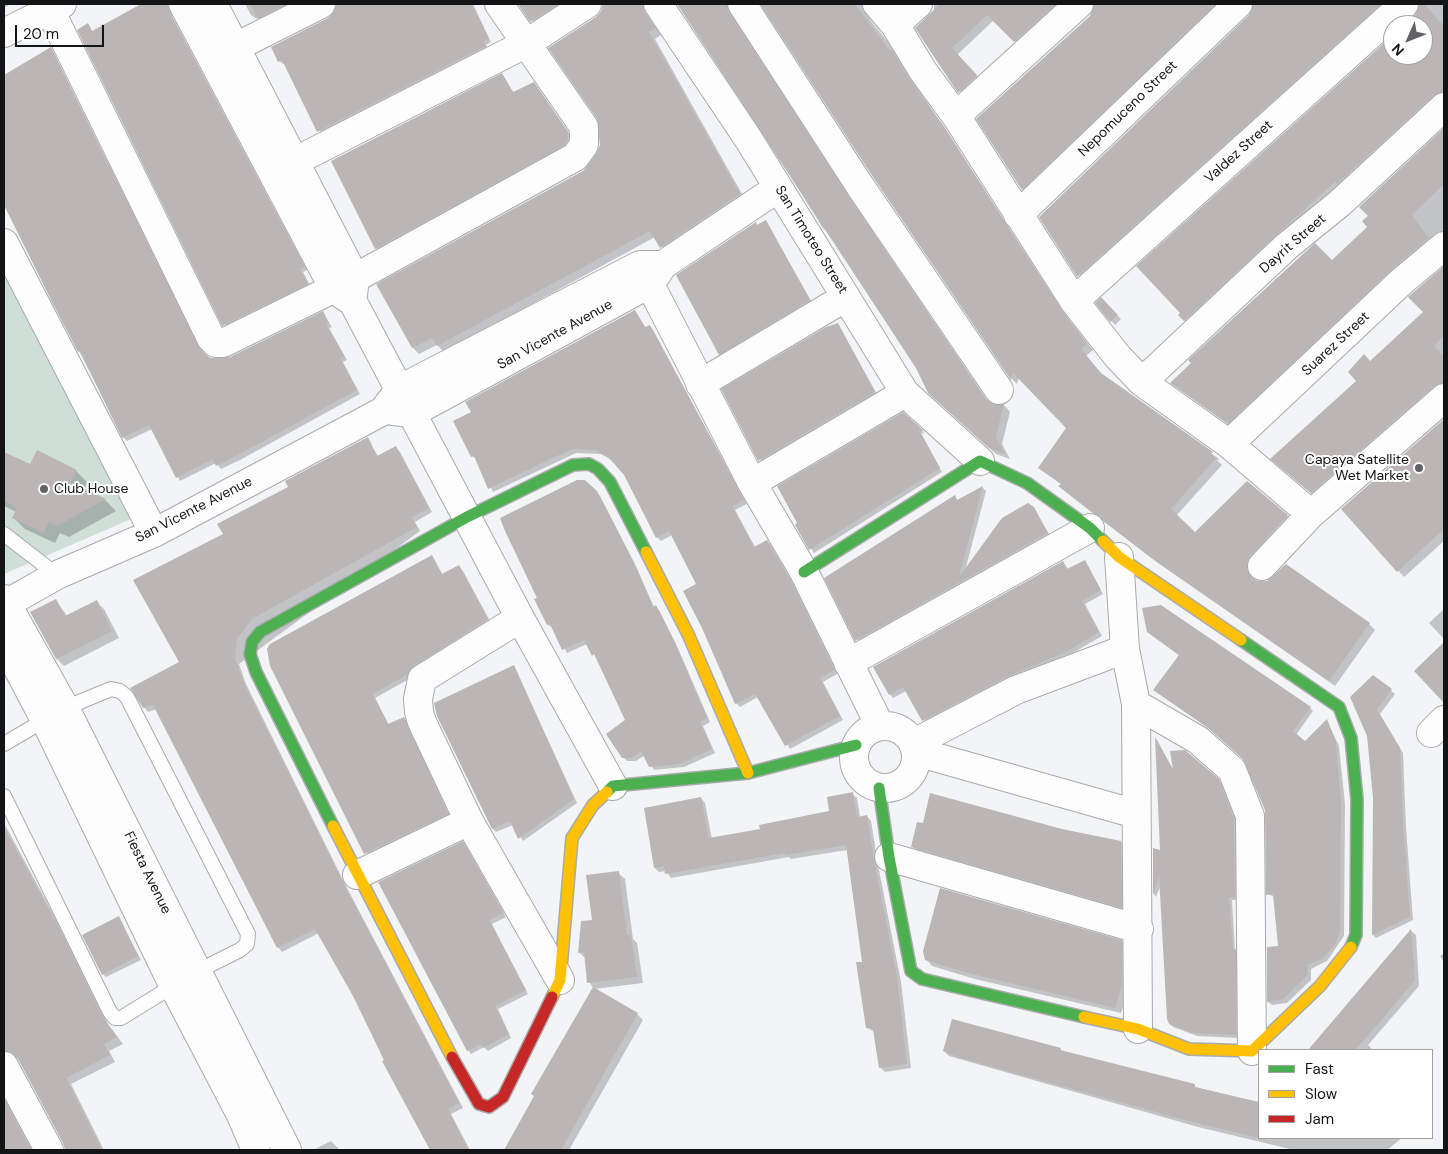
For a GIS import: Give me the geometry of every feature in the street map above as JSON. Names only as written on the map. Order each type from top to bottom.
[{"type":"street","points":[[183,4],[225,53]]},
{"type":"street","points":[[213,4],[225,53],[347,290],[520,618],[613,786]]},
{"type":"street","points":[[225,53],[322,4]]},
{"type":"street","points":[[4,33],[56,7],[211,338],[216,344],[223,344],[347,290],[575,157],[584,145],[584,127],[499,4]]},
{"type":"street","points":[[284,168],[527,43],[588,4]]},
{"type":"street","name":"San Timoteo Street","points":[[658,4],[749,140],[905,392],[980,461]]},
{"type":"street","points":[[742,4],[800,89],[860,186],[998,390]]},
{"type":"street","points":[[877,4],[895,25],[924,71],[956,116],[1074,301],[1118,357],[1142,382],[1229,444],[1311,514]]},
{"type":"street","points":[[895,25],[918,4]]},
{"type":"street","points":[[956,116],[1079,4]]},
{"type":"street","name":"Nepomuceno Street","points":[[1018,215],[1238,4]]},
{"type":"street","name":"Valdez Street","points":[[1074,301],[1404,4]]},
{"type":"street","name":"Dayrit Street","points":[[1142,382],[1287,246],[1340,203],[1444,107]]},
{"type":"street","name":"San Vicente Avenue","points":[[412,413],[651,271],[778,188]]},
{"type":"street","points":[[4,243],[154,533]]},
{"type":"street","name":"Suarez Street","points":[[1229,444],[1401,282],[1444,246]]},
{"type":"street","points":[[651,271],[700,384],[752,483],[804,572],[880,726]]},
{"type":"street","name":"San Vicente Avenue","points":[[5,603],[57,575],[154,533],[383,411],[400,389],[651,271]]},
{"type":"street","points":[[700,384],[846,296]]},
{"type":"street","points":[[752,483],[905,392]]},
{"type":"street","points":[[1262,566],[1311,514],[1444,398]]},
{"type":"street","points":[[383,411],[412,413]]},
{"type":"street","points":[[804,572],[980,461],[1027,483],[1090,528],[1119,557],[1339,708],[1351,738],[1357,798],[1356,935],[1348,953],[1320,986],[1252,1051],[1189,1049],[1138,1029],[922,979],[911,971],[879,788]]},
{"type":"street","points":[[748,773],[688,634],[610,482],[598,469],[588,464],[574,464],[467,517],[260,632],[252,642],[250,654],[256,672],[357,875],[470,1091],[479,1104],[489,1107],[503,1098],[560,980],[572,838],[593,805],[613,786],[748,773],[856,745]]},
{"type":"street","points":[[848,663],[1090,528]]},
{"type":"street","points":[[1119,557],[1125,648],[1136,704],[1138,1029]]},
{"type":"street","name":"Fiesta Avenue","points":[[5,603],[174,987],[252,1109],[287,1150]]},
{"type":"street","points":[[520,618],[422,679],[418,690],[422,722],[469,821],[560,980]]},
{"type":"street","name":"Fiesta Avenue","points":[[4,642],[55,714],[196,972],[252,1109],[256,1150]]},
{"type":"street","points":[[915,748],[1016,690],[1125,648]]},
{"type":"street","points":[[1136,704],[1198,740],[1232,770],[1250,816],[1252,1051]]},
{"type":"street","points":[[880,726],[900,729],[915,748],[916,762],[907,780],[899,785],[879,788],[869,784],[856,767],[854,756],[856,745],[866,733],[880,726]]},
{"type":"street","points":[[915,748],[1136,814]]},
{"type":"street","points":[[357,875],[469,821]]},
{"type":"street","points":[[890,856],[1138,928]]},
{"type":"street","points":[[4,1066],[49,1150]]},
{"type":"lane","points":[[4,534],[57,575]]},
{"type":"lane","points":[[4,744],[55,714],[111,689],[120,691],[127,697],[248,934],[247,944],[240,950],[196,972],[121,1018],[115,1018],[110,1012],[4,796]]},
{"type":"shaded area","points":[[4,266],[138,516],[4,574]]},
{"type":"building","points":[[141,4],[167,4],[305,267],[300,269],[308,284],[222,326],[77,30],[88,23],[92,31]]},
{"type":"building","points":[[250,4],[287,4],[257,19]]},
{"type":"building","points":[[336,4],[472,4],[489,39],[484,41],[486,46],[317,132],[282,60],[278,62],[271,47],[328,18],[334,12]]},
{"type":"building","points":[[518,4],[559,4],[530,22]]},
{"type":"building","points":[[603,4],[643,4],[645,13],[656,28],[649,32],[740,194],[660,248],[650,231],[437,346],[432,338],[412,348],[376,284],[583,171],[596,154],[600,145],[597,119],[548,48],[596,17],[601,11]]},
{"type":"building","points":[[677,4],[727,4],[729,12],[847,194],[986,399],[993,404],[1004,404],[996,437],[1005,454],[989,448],[928,393],[916,368]]},
{"type":"building","points":[[760,4],[855,4],[890,51],[892,50],[910,80],[943,125],[1061,309],[1087,343],[1081,349],[1101,373],[1213,452],[1211,454],[1216,458],[1171,509],[1195,532],[1247,481],[1288,515],[1250,556],[1247,562],[1247,570],[1251,577],[1258,581],[1267,581],[1286,564],[1370,623],[1329,681],[1150,557],[1058,486],[1061,484],[1038,468],[1066,428],[1013,373],[1011,380],[873,177]]},
{"type":"building","points":[[940,4],[1056,4],[1014,42],[987,15],[952,48],[977,75],[958,93],[915,28]]},
{"type":"building","points":[[1094,4],[1216,4],[1022,190],[976,119],[1090,16]]},
{"type":"building","points":[[1253,4],[1381,4],[1077,277],[1039,217],[1249,15]]},
{"type":"building","points":[[1419,4],[1424,4],[1444,26],[1444,92],[1433,96],[1337,184],[1335,182],[1184,321],[1178,315],[1180,313],[1136,266],[1383,44],[1383,65],[1433,65],[1433,15],[1415,15]]},
{"type":"building","points":[[51,47],[200,349],[210,358],[230,357],[323,311],[329,323],[326,324],[344,356],[340,358],[357,390],[216,466],[213,459],[176,478],[149,425],[122,438],[80,351],[78,352],[4,205],[4,75]]},
{"type":"building","points":[[502,73],[513,92],[534,82],[568,132],[568,140],[565,145],[375,249],[331,161]]},
{"type":"building","points":[[1444,128],[1444,184],[1412,215],[1429,238],[1390,271],[1228,424],[1170,383],[1191,363],[1188,360],[1315,243],[1332,260],[1367,227],[1362,221],[1368,216],[1359,207]]},
{"type":"building","points":[[766,220],[810,300],[719,355],[676,275],[756,222],[757,225]]},
{"type":"building","points":[[1444,266],[1444,335],[1434,346],[1444,357],[1444,383],[1434,386],[1311,493],[1270,459],[1356,381],[1348,372],[1364,354],[1370,361],[1423,312],[1408,297]]},
{"type":"building","points":[[1101,297],[1118,315],[1110,322],[1095,303]]},
{"type":"building","points":[[635,310],[645,327],[650,325],[744,500],[732,506],[754,547],[767,540],[790,579],[833,667],[834,670],[820,678],[840,716],[785,746],[755,694],[735,704],[702,628],[683,591],[696,584],[669,531],[656,538],[624,475],[609,458],[596,450],[572,449],[488,489],[474,456],[471,457],[453,421],[471,412],[465,402]]},
{"type":"building","points":[[838,323],[875,392],[758,461],[721,389],[826,327]]},
{"type":"building","points":[[903,412],[925,432],[919,430],[940,468],[809,550],[777,486]]},
{"type":"building","name":"Capaya Satellite Wet Market","points":[[1444,419],[1444,529],[1397,572],[1341,509]]},
{"type":"building","points":[[368,437],[377,456],[396,446],[429,508],[412,517],[417,527],[252,619],[237,639],[235,658],[242,679],[343,882],[459,1103],[448,1109],[468,1150],[430,1150],[382,1061],[384,1060],[353,996],[315,929],[277,948],[153,705],[143,708],[130,688],[179,662],[133,580],[223,534],[217,524],[288,487],[285,481]]},
{"type":"building","name":"Club House","points":[[37,450],[77,470],[71,482],[106,499],[57,526],[49,522],[44,533],[12,518],[17,508],[4,501],[4,452],[30,464]]},
{"type":"building","points":[[577,480],[585,480],[597,491],[633,561],[653,607],[656,605],[674,641],[707,718],[700,722],[712,749],[680,764],[649,767],[641,751],[632,758],[622,758],[606,734],[625,720],[594,654],[592,656],[584,640],[562,650],[550,624],[547,625],[534,599],[537,598],[500,518]]},
{"type":"building","points":[[983,486],[959,577],[1002,518],[1028,503],[1034,507],[1048,533],[855,641],[824,578],[955,495],[957,500]]},
{"type":"building","points":[[432,555],[442,574],[459,565],[488,619],[414,666],[407,675],[373,694],[388,724],[404,717],[448,814],[364,854],[270,666],[267,649],[270,644]]},
{"type":"building","points":[[1085,560],[1101,590],[1082,601],[1099,632],[1068,651],[1009,676],[922,721],[903,687],[889,695],[873,667],[1063,561],[1067,569]]},
{"type":"building","points":[[56,599],[65,616],[97,600],[112,631],[56,659],[30,612]]},
{"type":"building","points":[[1161,605],[1311,707],[1293,731],[1305,741],[1327,719],[1336,742],[1341,800],[1340,932],[1335,945],[1323,958],[1308,965],[1307,976],[1283,999],[1267,1002],[1267,947],[1278,946],[1273,894],[1266,895],[1265,810],[1243,759],[1208,728],[1153,690],[1179,655],[1147,632],[1142,608]]},
{"type":"building","points":[[1444,642],[1444,703],[1414,671]]},
{"type":"building","points":[[514,665],[574,799],[518,839],[510,821],[492,829],[437,716],[434,703]]},
{"type":"building","points":[[1373,675],[1392,689],[1377,710],[1400,748],[1410,917],[1372,935],[1373,798],[1367,736],[1350,697]]},
{"type":"building","points":[[1155,737],[1173,770],[1170,751],[1185,750],[1219,779],[1234,819],[1235,897],[1229,897],[1233,949],[1236,949],[1236,1035],[1192,1033],[1169,1024],[1167,1019],[1159,876],[1153,895],[1153,848],[1160,850]]},
{"type":"building","points":[[853,792],[857,817],[867,815],[897,976],[907,1064],[879,1068],[873,1030],[872,1028],[866,1028],[856,962],[862,962],[846,845],[785,855],[785,853],[665,874],[664,866],[654,868],[644,808],[701,797],[709,838],[760,829],[759,825],[829,811],[827,797]]},
{"type":"building","points":[[930,793],[1062,829],[1121,841],[1122,908],[911,847],[917,822],[923,823]]},
{"type":"building","points":[[4,827],[63,935],[102,1016],[117,1037],[104,1044],[110,1055],[66,1078],[102,1150],[65,1150],[18,1059],[12,1053],[4,1050]]},
{"type":"building","points":[[463,841],[504,913],[489,920],[526,990],[495,1006],[509,1034],[483,1048],[481,1044],[467,1051],[378,882]]},
{"type":"building","points":[[619,871],[627,935],[631,935],[637,977],[587,983],[584,952],[578,953],[581,921],[592,920],[586,875]]},
{"type":"building","points":[[940,888],[1122,940],[1122,985],[1115,1008],[968,973],[925,960],[923,951]]},
{"type":"building","points":[[119,916],[138,956],[102,975],[82,935]]},
{"type":"building","points":[[1411,929],[1415,980],[1379,1023],[1356,1049],[1309,1049]]},
{"type":"building","points":[[593,987],[638,1013],[561,1150],[504,1150],[534,1096],[531,1094]]},
{"type":"building","points":[[952,1019],[1061,1048],[1060,1050],[1195,1084],[1195,1087],[1258,1102],[1258,1138],[1192,1122],[960,1058],[943,1051]]},
{"type":"building","points":[[4,1099],[31,1150],[4,1150]]},
{"type":"traffic: fast","points":[[804,572],[980,461],[1027,483],[1090,528],[1103,541]]},
{"type":"traffic: fast","points":[[333,826],[256,672],[250,654],[252,642],[260,632],[467,517],[573,465],[589,464],[598,469],[610,482],[646,552]]},
{"type":"traffic: fast","points":[[1241,640],[1339,707],[1351,738],[1357,799],[1356,935],[1351,947]]},
{"type":"traffic: fast","points":[[607,792],[613,786],[748,773],[856,745]]},
{"type":"traffic: fast","points":[[879,788],[889,857],[911,971],[922,979],[1084,1017]]},
{"type":"traffic: slow","points":[[1103,541],[1119,557],[1241,640]]},
{"type":"traffic: slow","points":[[646,552],[688,634],[748,773]]},
{"type":"traffic: slow","points":[[552,997],[560,980],[572,838],[593,805],[607,792]]},
{"type":"traffic: slow","points":[[333,826],[452,1057]]},
{"type":"traffic: slow","points":[[1084,1017],[1138,1029],[1189,1049],[1252,1051],[1320,986],[1351,947]]},
{"type":"traffic: jam","points":[[452,1057],[479,1104],[489,1107],[503,1097],[552,997]]},
{"type":"place","name":"Capaya Satellite Wet Market","points":[[1419,468]]},
{"type":"place","name":"Club House","points":[[44,489]]}]
